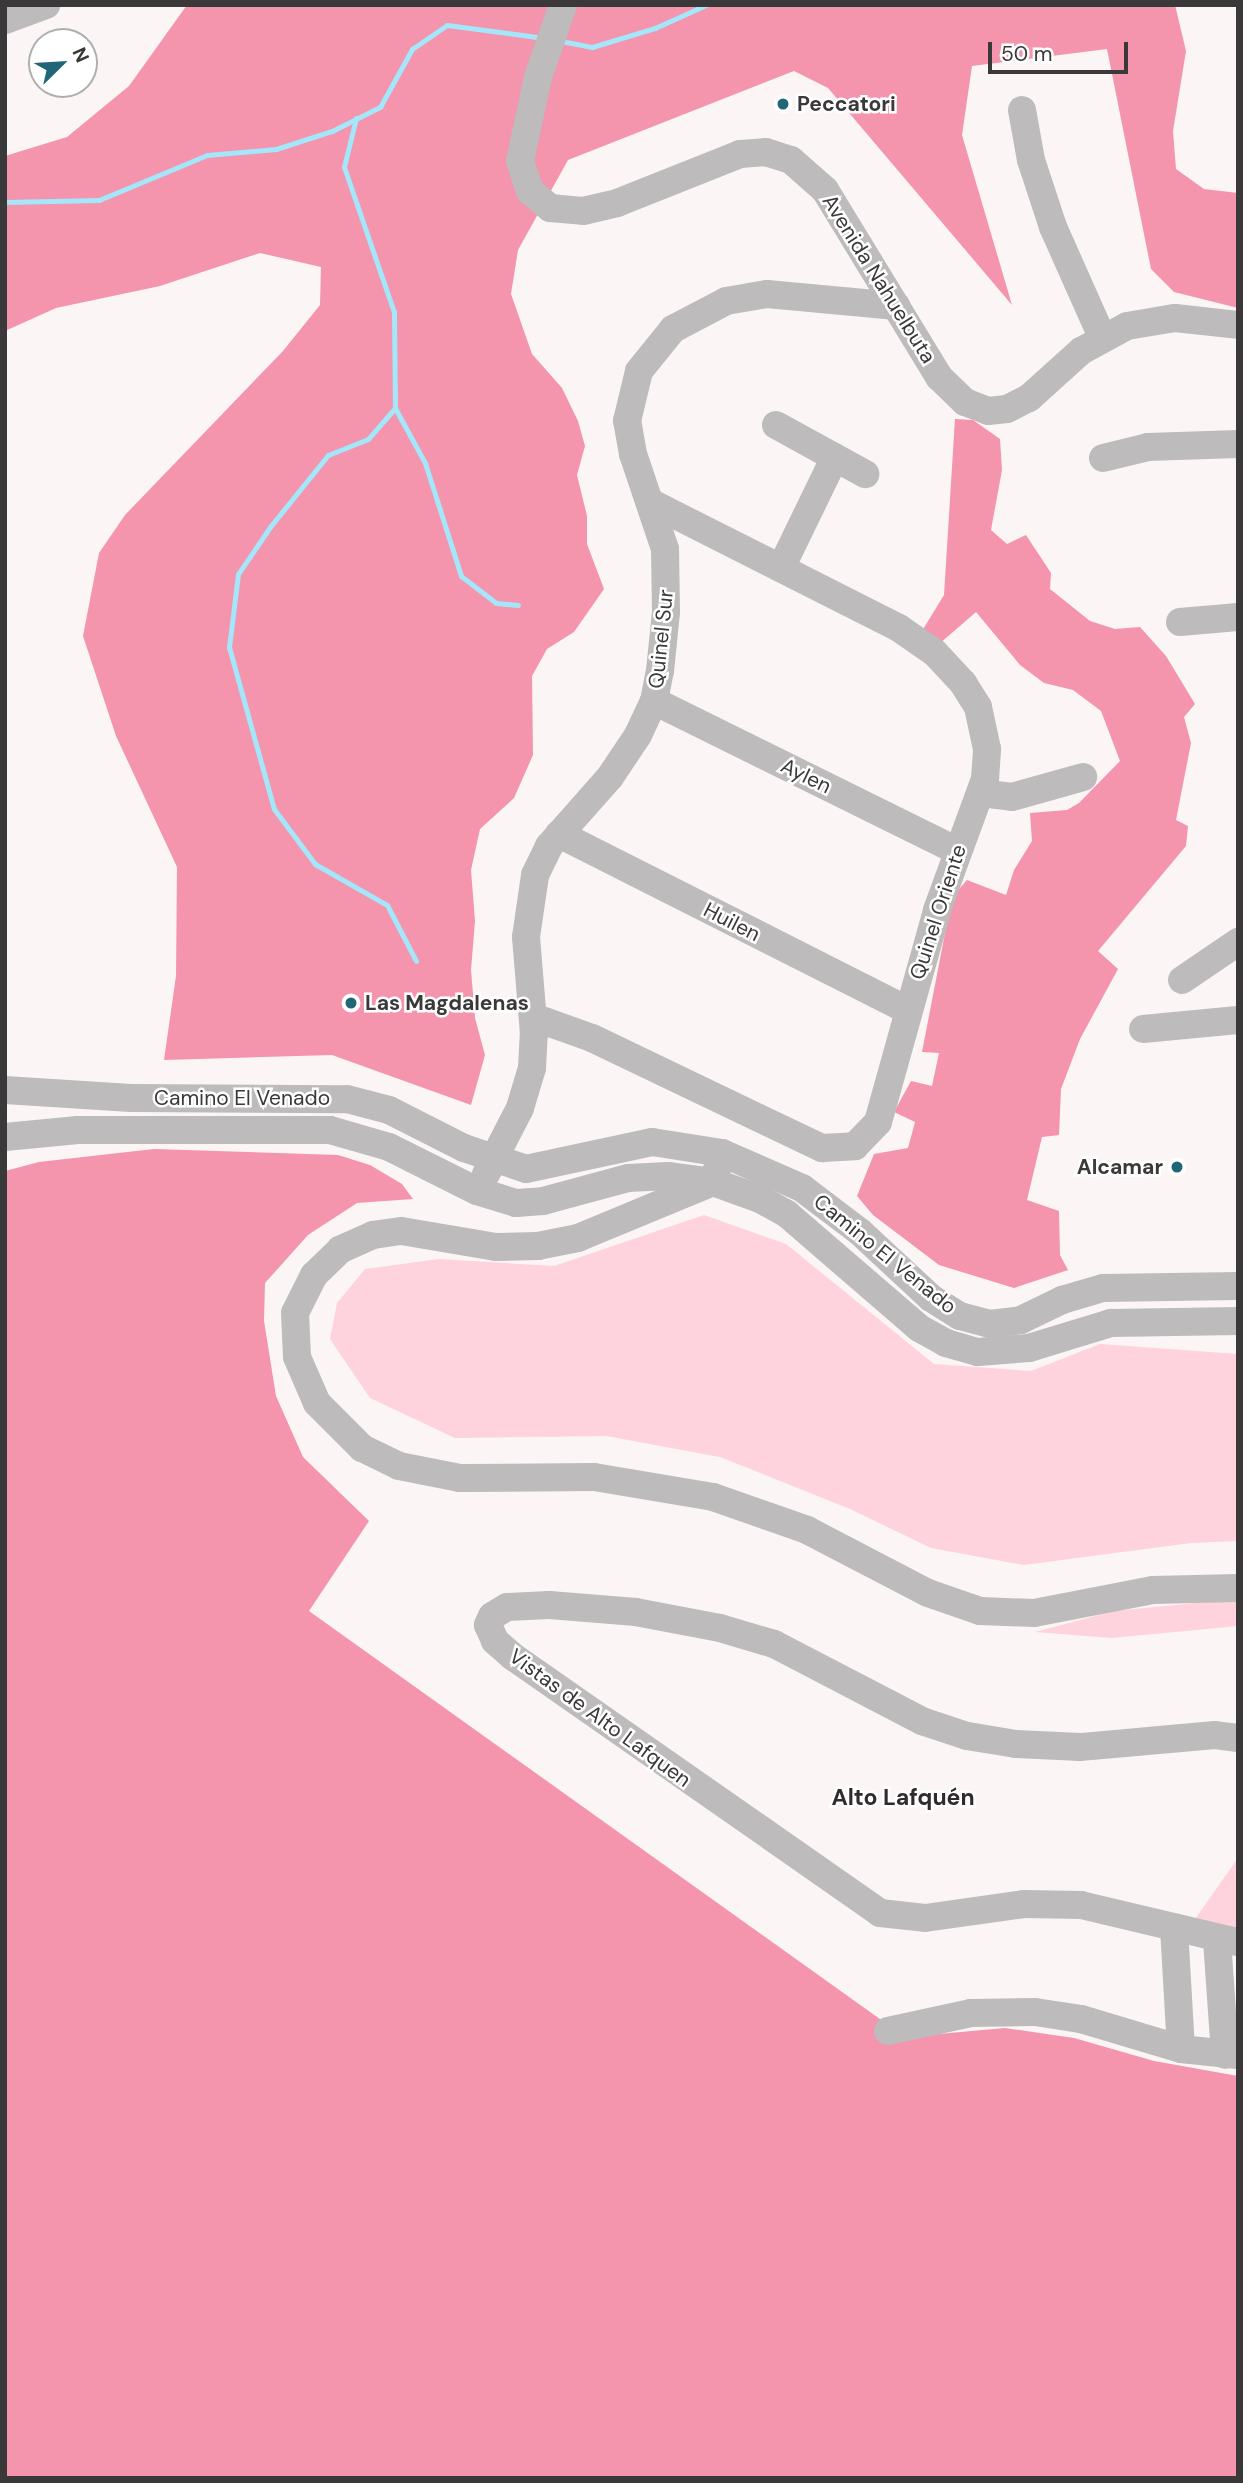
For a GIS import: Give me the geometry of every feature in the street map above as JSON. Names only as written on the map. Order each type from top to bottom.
[{"type":"street","points":[[5,20],[46,5]]},
{"type":"street","name":"Avenida Nahuelbuta","points":[[555,28],[520,161],[530,191],[550,208],[596,209],[728,157],[752,152],[780,155],[802,166],[825,190],[948,388],[972,407],[988,411],[1007,409],[1029,398],[1102,337],[1157,319],[1238,325]]},
{"type":"street","points":[[1022,110],[1031,160],[1053,228],[1102,337]]},
{"type":"street","name":"Quinel Sur","points":[[477,1191],[527,1088],[534,1051],[533,1017],[526,965],[530,892],[541,859],[625,756],[654,701],[664,641],[667,582],[662,533],[629,437],[628,404],[648,356],[673,329],[707,308],[746,296],[787,295],[896,306]]},
{"type":"street","points":[[776,425],[865,474]]},
{"type":"street","points":[[1102,458],[1148,447],[1238,444]]},
{"type":"street","points":[[781,568],[835,457]]},
{"type":"street","name":"Quinel Oriente","points":[[533,1017],[592,1038],[833,1150],[864,1140],[878,1122],[906,1009],[957,851],[981,793],[987,764],[982,720],[971,695],[950,667],[899,628],[652,503]]},
{"type":"street","points":[[1180,622],[1238,617]]},
{"type":"street","name":"Aylen","points":[[654,701],[957,851]]},
{"type":"street","points":[[981,793],[1012,797],[1083,777]]},
{"type":"street","name":"Huilen","points":[[559,834],[906,1009]]},
{"type":"street","points":[[1182,980],[1238,942]]},
{"type":"street","points":[[1143,1029],[1238,1020]]},
{"type":"street","name":"Camino El Venado","points":[[5,1090],[170,1099],[347,1099],[388,1110],[493,1160],[543,1168],[617,1147],[652,1142],[722,1153],[802,1188],[860,1232],[931,1298],[975,1321],[1020,1320],[1062,1300],[1103,1288],[1238,1286]]},
{"type":"street","name":"Camino El Venado","points":[[5,1138],[78,1129],[330,1130],[390,1147],[477,1191],[516,1203],[535,1202],[628,1178],[668,1176],[713,1182],[761,1199],[787,1214],[919,1328],[960,1348],[1014,1352],[1111,1322],[1238,1321]]},
{"type":"street","points":[[722,1153],[713,1182],[578,1238],[538,1246],[473,1245],[401,1231],[356,1241],[326,1261],[299,1299],[293,1341],[309,1388],[345,1435],[400,1466],[460,1478],[594,1477],[713,1497],[807,1530],[928,1593],[980,1611],[1034,1613],[1153,1590],[1238,1588]]},
{"type":"street","points":[[628,1178],[636,1196],[635,1216]]},
{"type":"street","name":"Vistas de Alto Lafquen","points":[[1231,2055],[1228,1941],[1081,1905],[1000,1906],[925,1918],[880,1913],[512,1656],[495,1641],[488,1625],[492,1616],[507,1607],[549,1605],[636,1612],[720,1628],[774,1644],[922,1721],[967,1736],[1016,1744],[1080,1747],[1215,1735],[1238,1738]]},
{"type":"street","points":[[1174,1928],[1181,2049]]},
{"type":"street","points":[[888,2031],[971,2013],[1035,2012],[1081,2019],[1181,2049],[1231,2055]]},
{"type":"shaded area","points":[[187,5],[1175,5],[1186,51],[1173,131],[1176,169],[1204,189],[1238,193],[1238,308],[1174,292],[1151,269],[1107,49],[972,66],[962,135],[1012,305],[828,88],[794,71],[568,160],[518,250],[511,294],[532,354],[562,388],[578,421],[585,446],[577,475],[587,516],[587,544],[604,589],[574,632],[547,649],[532,676],[533,755],[514,798],[480,829],[471,870],[475,921],[471,970],[475,1018],[485,1055],[471,1105],[332,1055],[164,1060],[176,976],[177,867],[116,736],[83,636],[99,553],[125,515],[283,351],[320,305],[321,267],[260,253],[160,286],[56,308],[5,331],[5,156],[67,137],[129,86]]},
{"type":"shaded area","points":[[955,419],[973,420],[1000,439],[1002,470],[991,530],[1007,544],[1026,535],[1051,573],[1050,589],[1090,621],[1115,629],[1140,627],[1166,656],[1195,704],[1184,717],[1191,743],[1176,820],[1188,826],[1186,846],[1098,951],[1118,969],[1080,1039],[1061,1089],[1059,1135],[1042,1137],[1027,1200],[1059,1211],[1060,1255],[1068,1270],[1014,1288],[939,1265],[873,1215],[857,1196],[874,1154],[908,1148],[915,1122],[894,1112],[911,1081],[932,1086],[939,1053],[922,1052],[952,897],[967,880],[1006,895],[1014,870],[1032,841],[1030,813],[1067,810],[1079,803],[1120,761],[1101,711],[1073,690],[1044,683],[1020,665],[976,612],[938,645],[922,631],[944,595]]},
{"type":"shaded area","points":[[154,1149],[338,1155],[370,1165],[402,1184],[413,1199],[357,1203],[308,1235],[265,1283],[264,1321],[276,1396],[303,1457],[369,1521],[309,1611],[905,2037],[1005,2028],[1074,2038],[1154,2061],[1238,2076],[1238,2478],[5,2478],[5,1171],[39,1162]]},
{"type":"shaded area","points":[[704,1215],[786,1244],[934,1364],[1031,1371],[1100,1344],[1238,1354],[1238,1541],[1191,1543],[1024,1565],[931,1548],[850,1509],[720,1457],[606,1436],[455,1438],[370,1398],[330,1339],[337,1303],[365,1269],[439,1259],[554,1266]]},
{"type":"shaded area","points":[[1238,1599],[1238,1626],[1112,1638],[1035,1632],[1114,1611]]},
{"type":"shaded area","points":[[1238,1858],[1238,1929],[1195,1919]]},
{"type":"waterway","points":[[561,41],[592,47],[655,28],[706,5]]},
{"type":"waterway","points":[[5,202],[99,200],[207,155],[276,149],[332,131],[380,107],[412,49],[447,25],[544,38]]},
{"type":"waterway","points":[[356,118],[344,167],[394,312],[395,408],[368,439],[328,455],[270,527],[238,574],[229,647],[274,809],[315,864],[387,905],[416,961]]},
{"type":"waterway","points":[[395,408],[425,463],[461,576],[496,603],[518,605]]},
{"type":"place","name":"Peccatori","points":[[783,104]]},
{"type":"place","name":"Las Magdalenas","points":[[351,1003]]},
{"type":"place","name":"Alcamar","points":[[1177,1167]]},
{"type":"district","name":"Alto Lafquén","points":[[903,1797]]}]
